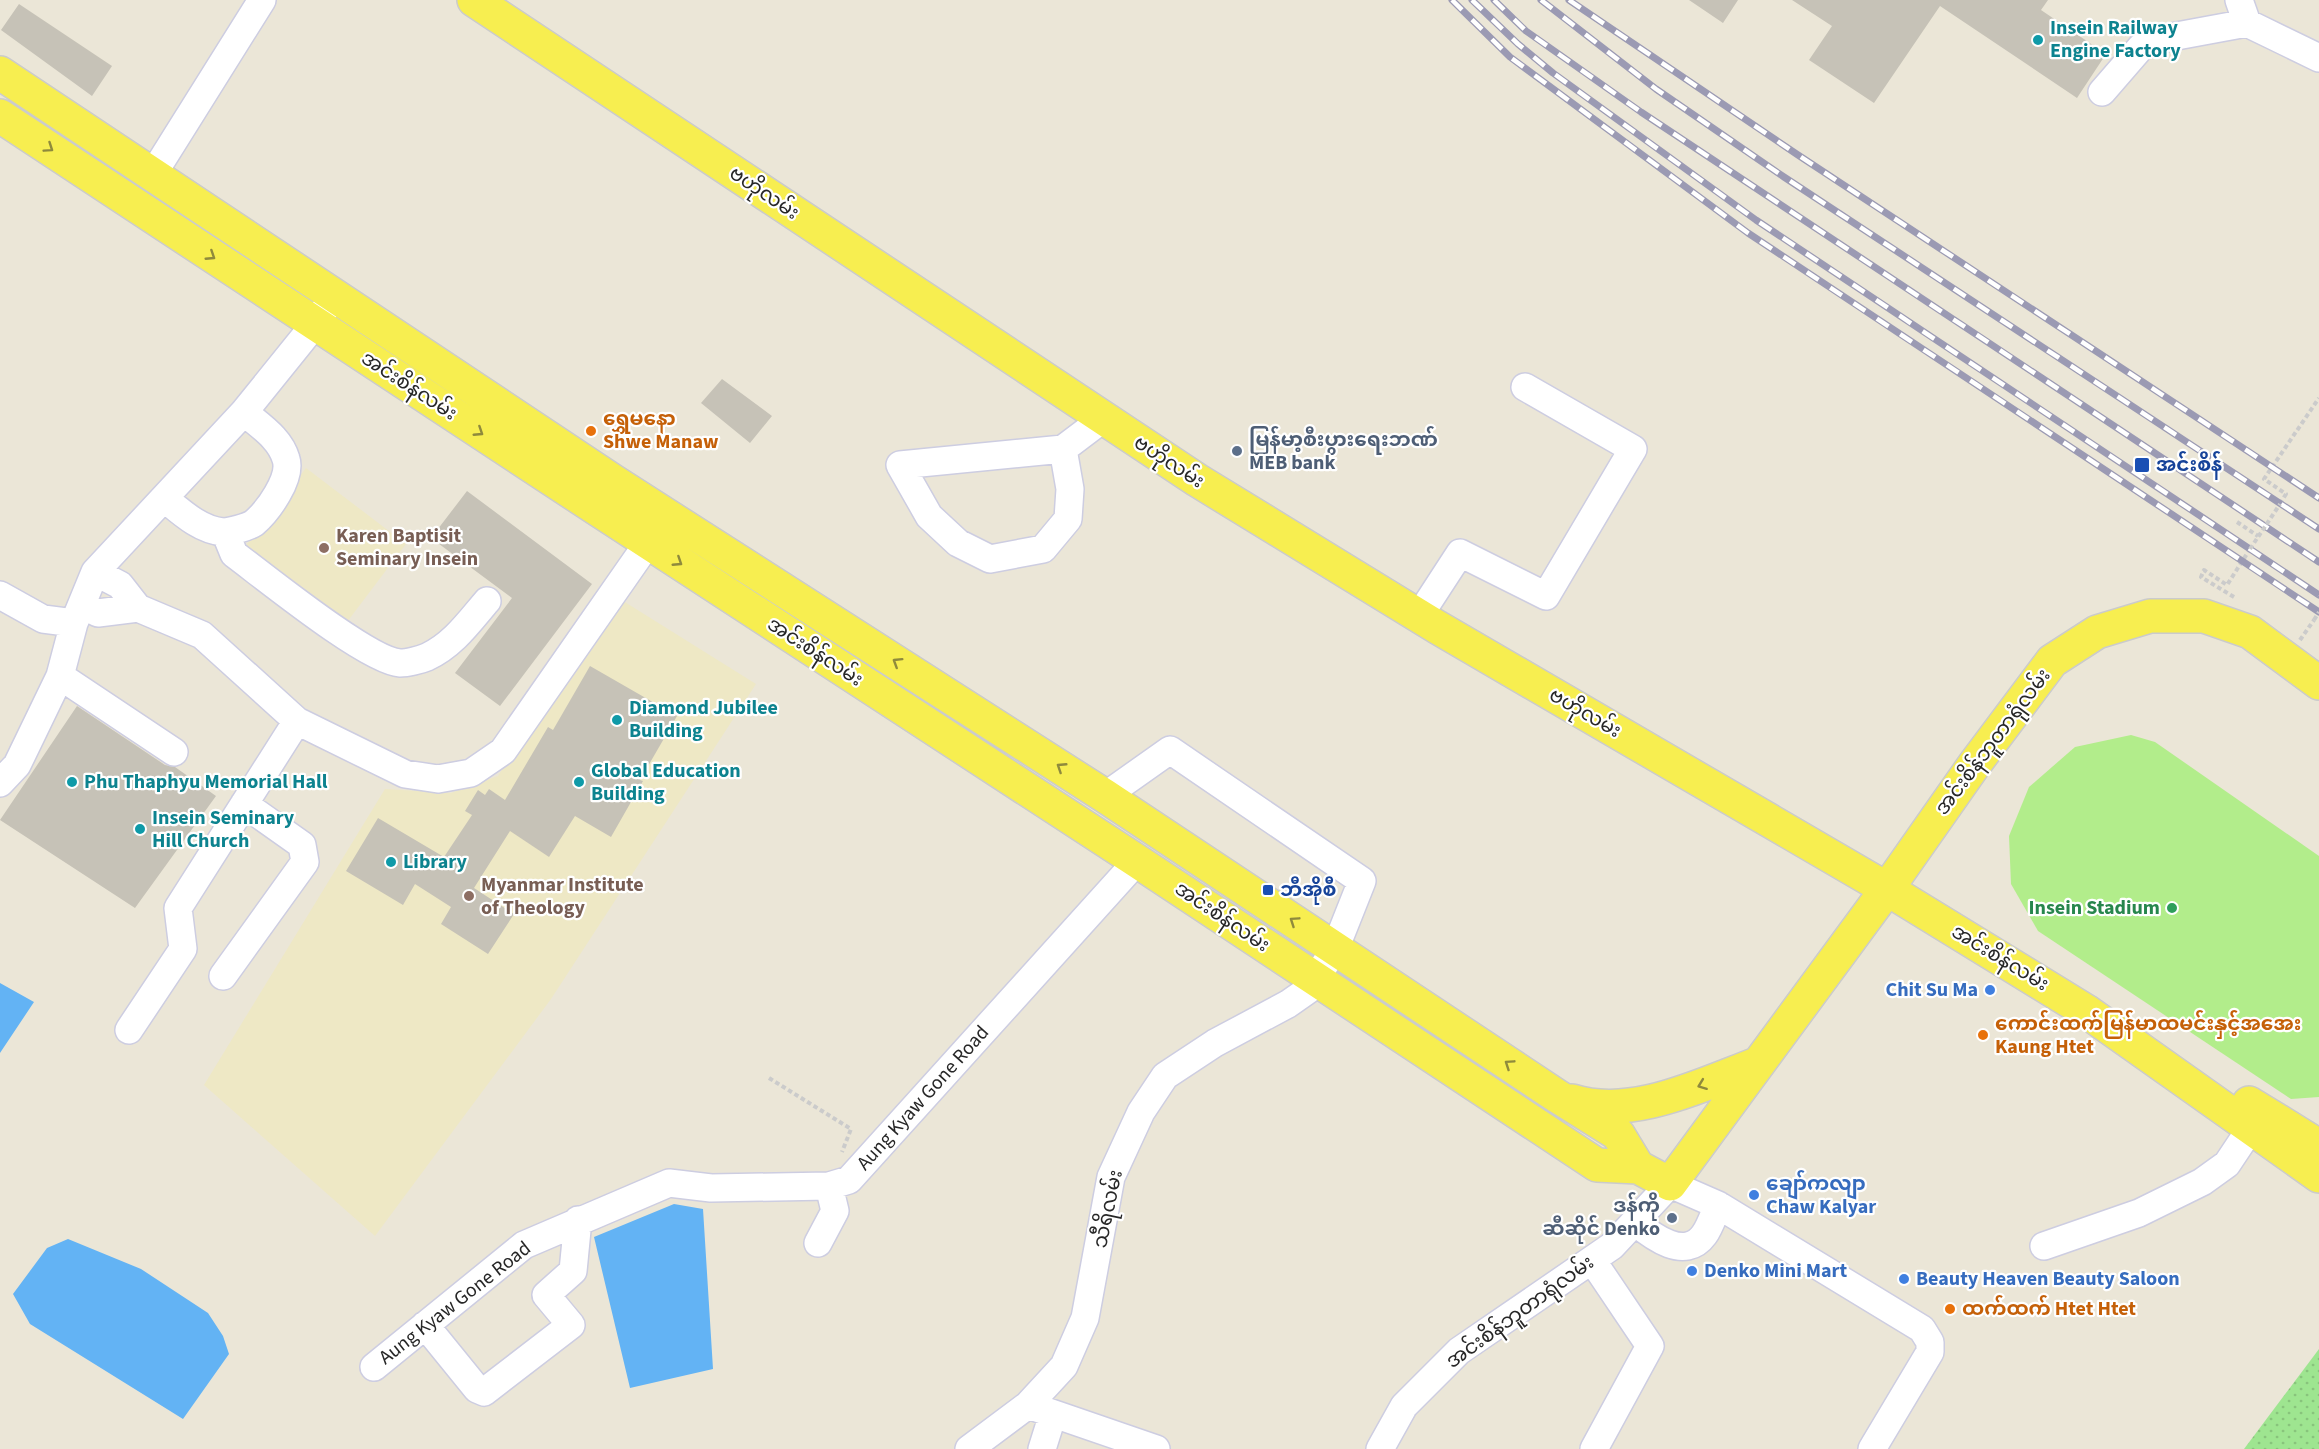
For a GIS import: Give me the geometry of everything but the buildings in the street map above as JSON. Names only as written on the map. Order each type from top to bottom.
[{"type":"main road","name":"ဗဟိုလမ်း","points":[[474,0],[1197,480],[1419,616],[1887,889]]},
{"type":"main road","name":"အင်းစိန်လမ်း","points":[[6,89],[153,174],[613,481],[1105,796],[1557,1096],[1618,1134],[1638,1167]]},
{"type":"main road","name":"အင်းစိန်လမ်း","points":[[0,116],[1597,1165],[1638,1167],[1670,1184]]},
{"type":"main road","points":[[594,507],[613,481]]},
{"type":"main road","points":[[762,617],[781,589]]},
{"type":"main road","name":"အင်းစိန်ဘူတာရုံလမ်း","points":[[1887,889],[1974,765],[2052,661],[2097,632],[2150,616],[2204,616],[2250,632],[2319,683]]},
{"type":"main road","points":[[972,753],[990,722]]},
{"type":"main road","name":"အင်းစိန်လမ်း","points":[[1887,889],[2086,1011],[2319,1176]]},
{"type":"main road","points":[[1670,1184],[1887,889]]},
{"type":"main road","name":"အင်းစိန်လမ်း","points":[[1557,1096],[1589,1106],[1628,1106],[1688,1091],[1757,1064]]},
{"type":"main road","points":[[2205,1097],[2249,1103],[2319,1146]]},
{"type":"street","points":[[153,174],[262,0]]},
{"type":"street","points":[[2102,92],[2141,47],[2155,40],[2243,12],[2319,58]]},
{"type":"street","points":[[0,783],[17,765],[60,676],[78,614],[95,572],[244,412],[315,324],[335,294]]},
{"type":"street","points":[[1419,616],[1460,553],[1546,596],[1632,449],[1525,387]]},
{"type":"street","points":[[164,498],[187,517],[203,526],[225,532],[253,524],[270,505],[285,480],[287,461],[277,440],[244,412]]},
{"type":"street","points":[[1063,449],[1070,489],[1068,519],[1043,549],[990,559],[958,543],[929,516],[900,465],[1063,449],[1104,418]]},
{"type":"street","points":[[225,532],[234,554],[355,643],[378,656],[399,663],[426,658],[454,640],[487,601]]},
{"type":"street","points":[[95,572],[120,585],[138,608],[202,635],[297,721],[405,774],[438,779],[471,773],[503,751],[648,543]]},
{"type":"street","points":[[0,595],[43,619],[138,608]]},
{"type":"street","points":[[60,676],[174,752]]},
{"type":"street","points":[[129,1030],[183,949],[178,908],[297,721]]},
{"type":"street","name":"သီရိလမ်း","points":[[969,1449],[1040,1410],[1064,1366],[1085,1318],[1111,1177],[1147,1103],[1165,1076],[1215,1043],[1288,1005],[1308,990],[1335,949],[1362,881],[1170,750],[1105,796]]},
{"type":"street","points":[[223,976],[305,862],[302,845],[244,804]]},
{"type":"street","name":"Aung Kyaw Gone Road","points":[[374,1366],[524,1245],[669,1183],[711,1188],[828,1186],[849,1180],[1137,861]]},
{"type":"street","points":[[2044,1246],[2139,1213],[2202,1182],[2227,1164],[2251,1128]]},
{"type":"street","points":[[1670,1184],[1718,1205],[1923,1329],[1930,1342],[1930,1352],[1872,1449]]},
{"type":"street","name":"အင်းစိန်ဘူတာရုံလမ်း","points":[[1380,1449],[1404,1407],[1459,1351],[1612,1246],[1670,1184]]},
{"type":"street","points":[[818,1243],[835,1211],[828,1186]]},
{"type":"street","points":[[1635,1222],[1654,1238],[1670,1245],[1690,1246],[1704,1236],[1718,1205]]},
{"type":"street","points":[[425,1324],[477,1389],[484,1392],[571,1325],[546,1295],[573,1270],[578,1220]]},
{"type":"street","points":[[1592,1260],[1650,1346],[1594,1449]]},
{"type":"street","points":[[1042,1449],[1040,1410],[1156,1449]]},
{"type":"path","points":[[2205,570],[2227,585],[2286,494],[2264,480],[2319,398]]},
{"type":"path","points":[[2237,522],[2258,536]]},
{"type":"path","points":[[2301,638],[2319,612]]},
{"type":"path","points":[[770,1078],[851,1129]]},
{"type":"shaded area","name":"Karen Baptisit Seminary Insein","points":[[306,468],[406,544],[344,626],[241,552]]},
{"type":"shaded area","name":"Myanmar Institute of Theology","points":[[612,594],[756,684],[551,999],[375,1236],[204,1085],[385,789],[451,793],[498,776]]},
{"type":"green space","name":"Insein Stadium","points":[[2131,735],[2155,742],[2319,856],[2319,1097],[2291,1099],[2038,931],[2011,884],[2009,836],[2029,787],[2075,747]]},
{"type":"green space","points":[[2319,1349],[2319,1449],[2244,1449]]},
{"type":"water","points":[[0,983],[34,1002],[0,1053]]},
{"type":"water","points":[[674,1204],[703,1209],[713,1369],[630,1388],[594,1237]]},
{"type":"water","points":[[68,1239],[141,1269],[208,1313],[223,1336],[229,1354],[183,1419],[30,1324],[13,1294],[47,1248]]},
{"type":"railway","points":[[1452,0],[1510,57],[1748,233],[2319,612]]},
{"type":"railway","points":[[1472,0],[1518,44],[1553,73],[1756,220],[2319,595]]},
{"type":"railway","points":[[1494,0],[1526,31],[1641,112],[2319,562]]},
{"type":"railway","points":[[1541,0],[1656,89],[1784,177],[2319,529]]},
{"type":"railway","points":[[1569,0],[1798,155],[2319,498]]},
{"type":"place","name":"Insein Railway Engine Factory","points":[[2038,40]]},
{"type":"place","name":"ရွှေမနော Shwe Manaw","points":[[591,431]]},
{"type":"place","name":"မြန်မာ့စီးပွားရေးဘဏ် MEB bank","points":[[1237,451]]},
{"type":"place","name":"အင်းစိန်","points":[[2142,465]]},
{"type":"place","name":"Karen Baptisit Seminary Insein","points":[[324,548]]},
{"type":"place","name":"Diamond Jubilee Building","points":[[617,720]]},
{"type":"place","name":"Phu Thaphyu Memorial Hall","points":[[72,782]]},
{"type":"place","name":"Global Education Building","points":[[579,782]]},
{"type":"place","name":"Insein Seminary Hill Church","points":[[140,829]]},
{"type":"place","name":"Library","points":[[391,862]]},
{"type":"place","name":"ဘီအိုစီ","points":[[1268,890]]},
{"type":"place","name":"Myanmar Institute of Theology","points":[[469,896]]},
{"type":"place","name":"Insein Stadium","points":[[2172,908]]},
{"type":"place","name":"Chit Su Ma","points":[[1990,990]]},
{"type":"place","name":"ကောင်းထက်မြန်မာထမင်းနှင့်အအေး Kaung Htet","points":[[1983,1035]]},
{"type":"place","name":"ချော်ကလျာ Chaw Kalyar","points":[[1754,1195]]},
{"type":"place","name":"ဒန်ကို ဆီဆိုင် Denko","points":[[1672,1218]]},
{"type":"place","name":"Denko Mini Mart","points":[[1692,1271]]},
{"type":"place","name":"Beauty Heaven Beauty Saloon","points":[[1904,1279]]},
{"type":"place","name":"ထက်ထက် Htet Htet","points":[[1950,1309]]}]
